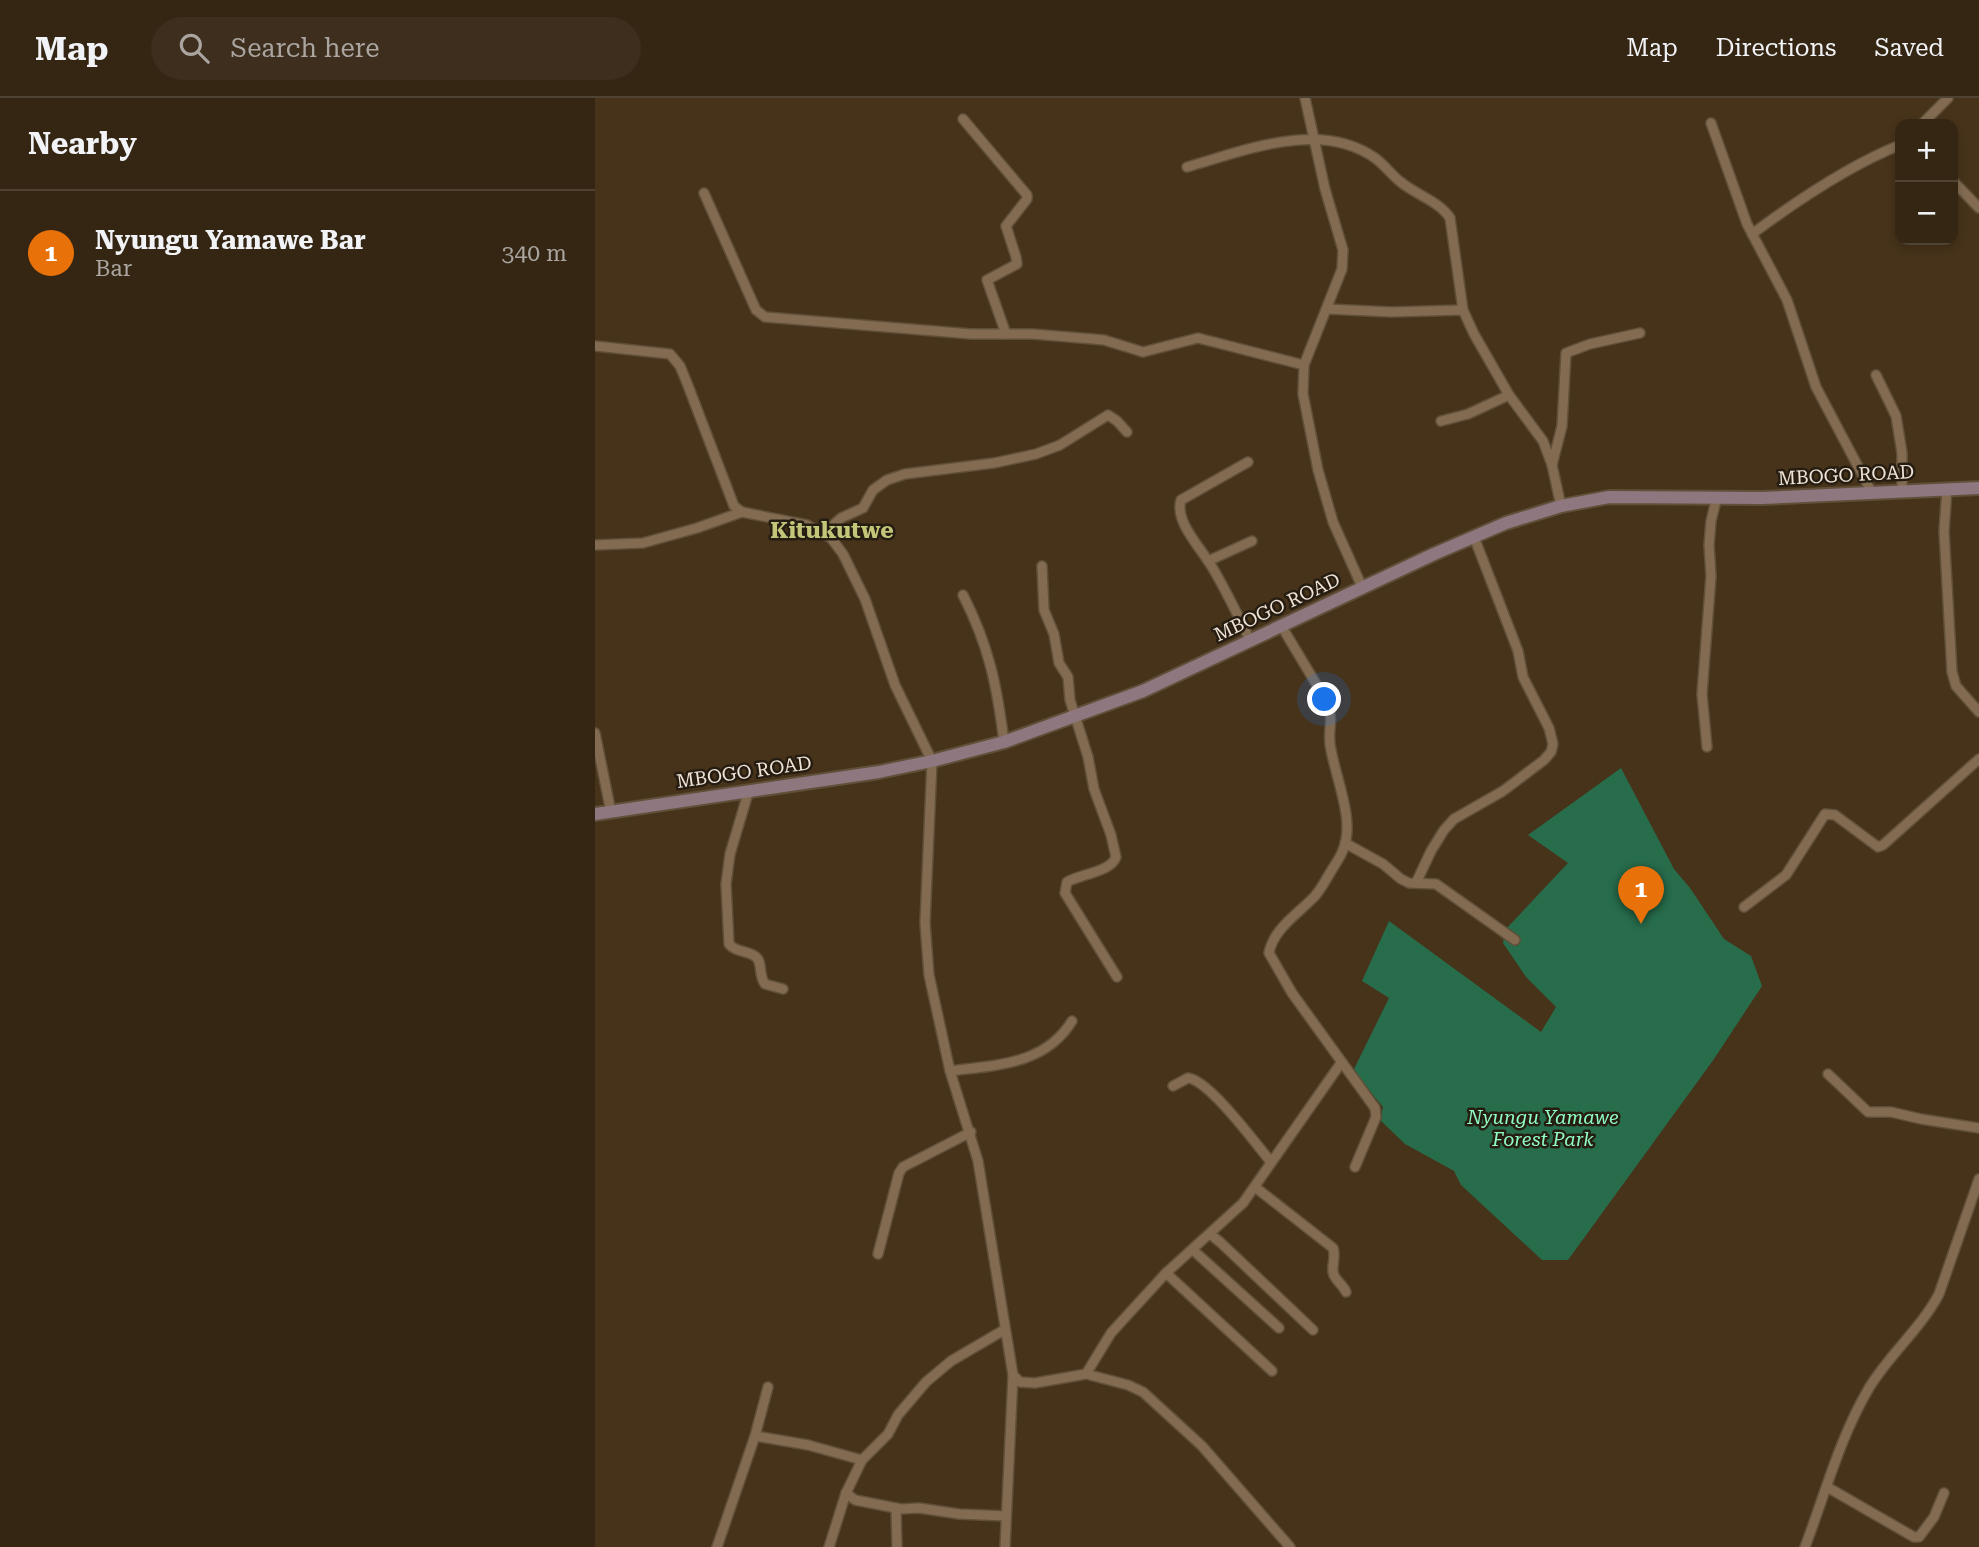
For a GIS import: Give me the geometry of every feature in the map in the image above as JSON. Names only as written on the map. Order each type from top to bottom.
[{"type":"main road","name":"MBOGO ROAD","points":[[595,814],[879,772],[1004,742],[1143,691],[1474,537],[1506,523],[1561,506],[1609,497],[1762,498],[1979,488]]},
{"type":"street","points":[[1305,98],[1344,254],[1342,269],[1304,365],[1305,407],[1323,488],[1337,534],[1363,589]]},
{"type":"street","points":[[1927,119],[1948,98]]},
{"type":"street","points":[[963,119],[1027,195],[1027,199],[1006,226],[1017,264],[987,280],[1006,334]]},
{"type":"street","points":[[1711,123],[1752,234],[1787,300],[1816,387],[1871,491]]},
{"type":"street","points":[[1187,167],[1286,141],[1314,139],[1352,147],[1369,154],[1397,179],[1448,214],[1463,310],[1509,395],[1543,441],[1552,464],[1561,506]]},
{"type":"street","points":[[1752,234],[1785,209],[1895,147]]},
{"type":"street","points":[[1954,182],[1979,208]]},
{"type":"street","points":[[704,193],[756,310],[765,317],[958,333],[1104,340],[1143,352],[1198,338],[1304,365]]},
{"type":"street","points":[[1327,309],[1391,312],[1463,310]]},
{"type":"street","points":[[1552,464],[1562,426],[1566,353],[1590,344],[1640,333]]},
{"type":"street","points":[[595,346],[666,352],[675,358],[734,506],[742,512],[807,525],[831,538],[843,554],[860,588],[876,625],[895,685],[932,761],[927,838],[926,952],[933,1001],[950,1071],[978,1161],[1013,1375],[1005,1547]]},
{"type":"street","points":[[1876,375],[1896,416],[1902,453],[1902,490]]},
{"type":"street","points":[[1441,421],[1468,414],[1509,395]]},
{"type":"street","points":[[823,534],[841,518],[863,508],[878,485],[905,474],[994,463],[1036,454],[1067,441],[1108,415],[1127,432]]},
{"type":"street","points":[[1248,462],[1180,502],[1180,509],[1191,537],[1208,561],[1250,640]]},
{"type":"street","points":[[1947,489],[1944,531],[1952,671],[1956,686],[1979,712]]},
{"type":"street","points":[[1707,747],[1702,694],[1711,576],[1709,545],[1717,497]]},
{"type":"street","points":[[595,545],[643,543],[742,512]]},
{"type":"street","points":[[1416,883],[1431,851],[1454,819],[1503,791],[1544,760],[1551,752],[1553,744],[1549,728],[1523,677],[1518,651],[1474,537]]},
{"type":"street","points":[[1208,561],[1252,541]]},
{"type":"street","points":[[1042,566],[1042,601],[1054,634],[1059,663],[1067,677],[1070,701],[1116,857],[1111,866],[1077,876],[1067,882],[1065,893],[1117,976]]},
{"type":"street","points":[[963,595],[975,617],[989,657],[996,683],[1004,742]]},
{"type":"street","points":[[1282,627],[1327,702],[1332,726],[1330,743],[1346,824],[1342,853],[1317,894],[1280,932],[1269,953],[1276,969],[1377,1113],[1355,1167]]},
{"type":"street","points":[[595,733],[611,812]]},
{"type":"street","points":[[1744,907],[1786,875],[1825,814],[1835,816],[1871,845],[1878,847],[1979,759]]},
{"type":"street","points":[[749,790],[730,855],[726,884],[729,944],[734,950],[758,958],[759,974],[765,984],[783,989]]},
{"type":"street","points":[[1345,843],[1383,864],[1401,879],[1436,884],[1515,940]]},
{"type":"street","points":[[950,1071],[1020,1061],[1049,1047],[1062,1037],[1072,1021]]},
{"type":"street","points":[[1086,1374],[1111,1332],[1166,1273],[1243,1203],[1341,1063]]},
{"type":"street","points":[[1828,1074],[1868,1112],[1891,1112],[1979,1128]]},
{"type":"street","points":[[1173,1086],[1188,1078],[1200,1082],[1271,1162]]},
{"type":"street","points":[[878,1254],[899,1173],[903,1167],[971,1132]]},
{"type":"street","points":[[1805,1547],[1850,1423],[1870,1387],[1939,1294],[1979,1179]]},
{"type":"street","points":[[1255,1187],[1332,1248],[1336,1256],[1333,1271],[1346,1292]]},
{"type":"street","points":[[1210,1234],[1313,1330]]},
{"type":"street","points":[[1193,1250],[1279,1328]]},
{"type":"street","points":[[1166,1273],[1272,1371]]},
{"type":"street","points":[[829,1547],[846,1493],[862,1460],[888,1434],[898,1415],[926,1382],[951,1361],[1004,1330]]},
{"type":"street","points":[[1013,1375],[1020,1382],[1035,1383],[1086,1374],[1128,1385],[1143,1392],[1159,1404],[1226,1471],[1290,1547]]},
{"type":"street","points":[[716,1547],[755,1436],[768,1387]]},
{"type":"street","points":[[755,1436],[807,1445],[862,1460]]},
{"type":"street","points":[[1828,1487],[1914,1537],[1919,1537],[1926,1530],[1944,1493]]},
{"type":"street","points":[[846,1493],[855,1500],[896,1508],[1006,1516]]},
{"type":"street","points":[[896,1508],[897,1547]]},
{"type":"green space","name":"Nyungu Yamawe Forest Park","points":[[1621,768],[1674,869],[1724,939],[1751,956],[1762,986],[1714,1059],[1568,1260],[1542,1260],[1461,1185],[1454,1171],[1405,1144],[1380,1120],[1383,1107],[1353,1071],[1389,998],[1362,981],[1389,921],[1541,1032],[1556,1007],[1526,977],[1503,943],[1505,930],[1568,863],[1528,835]]},
{"type":"place","name":"Nyungu Yamawe Bar","points":[[1641,924]]},
{"type":"district","name":"Kitukutwe","points":[[832,530]]}]
